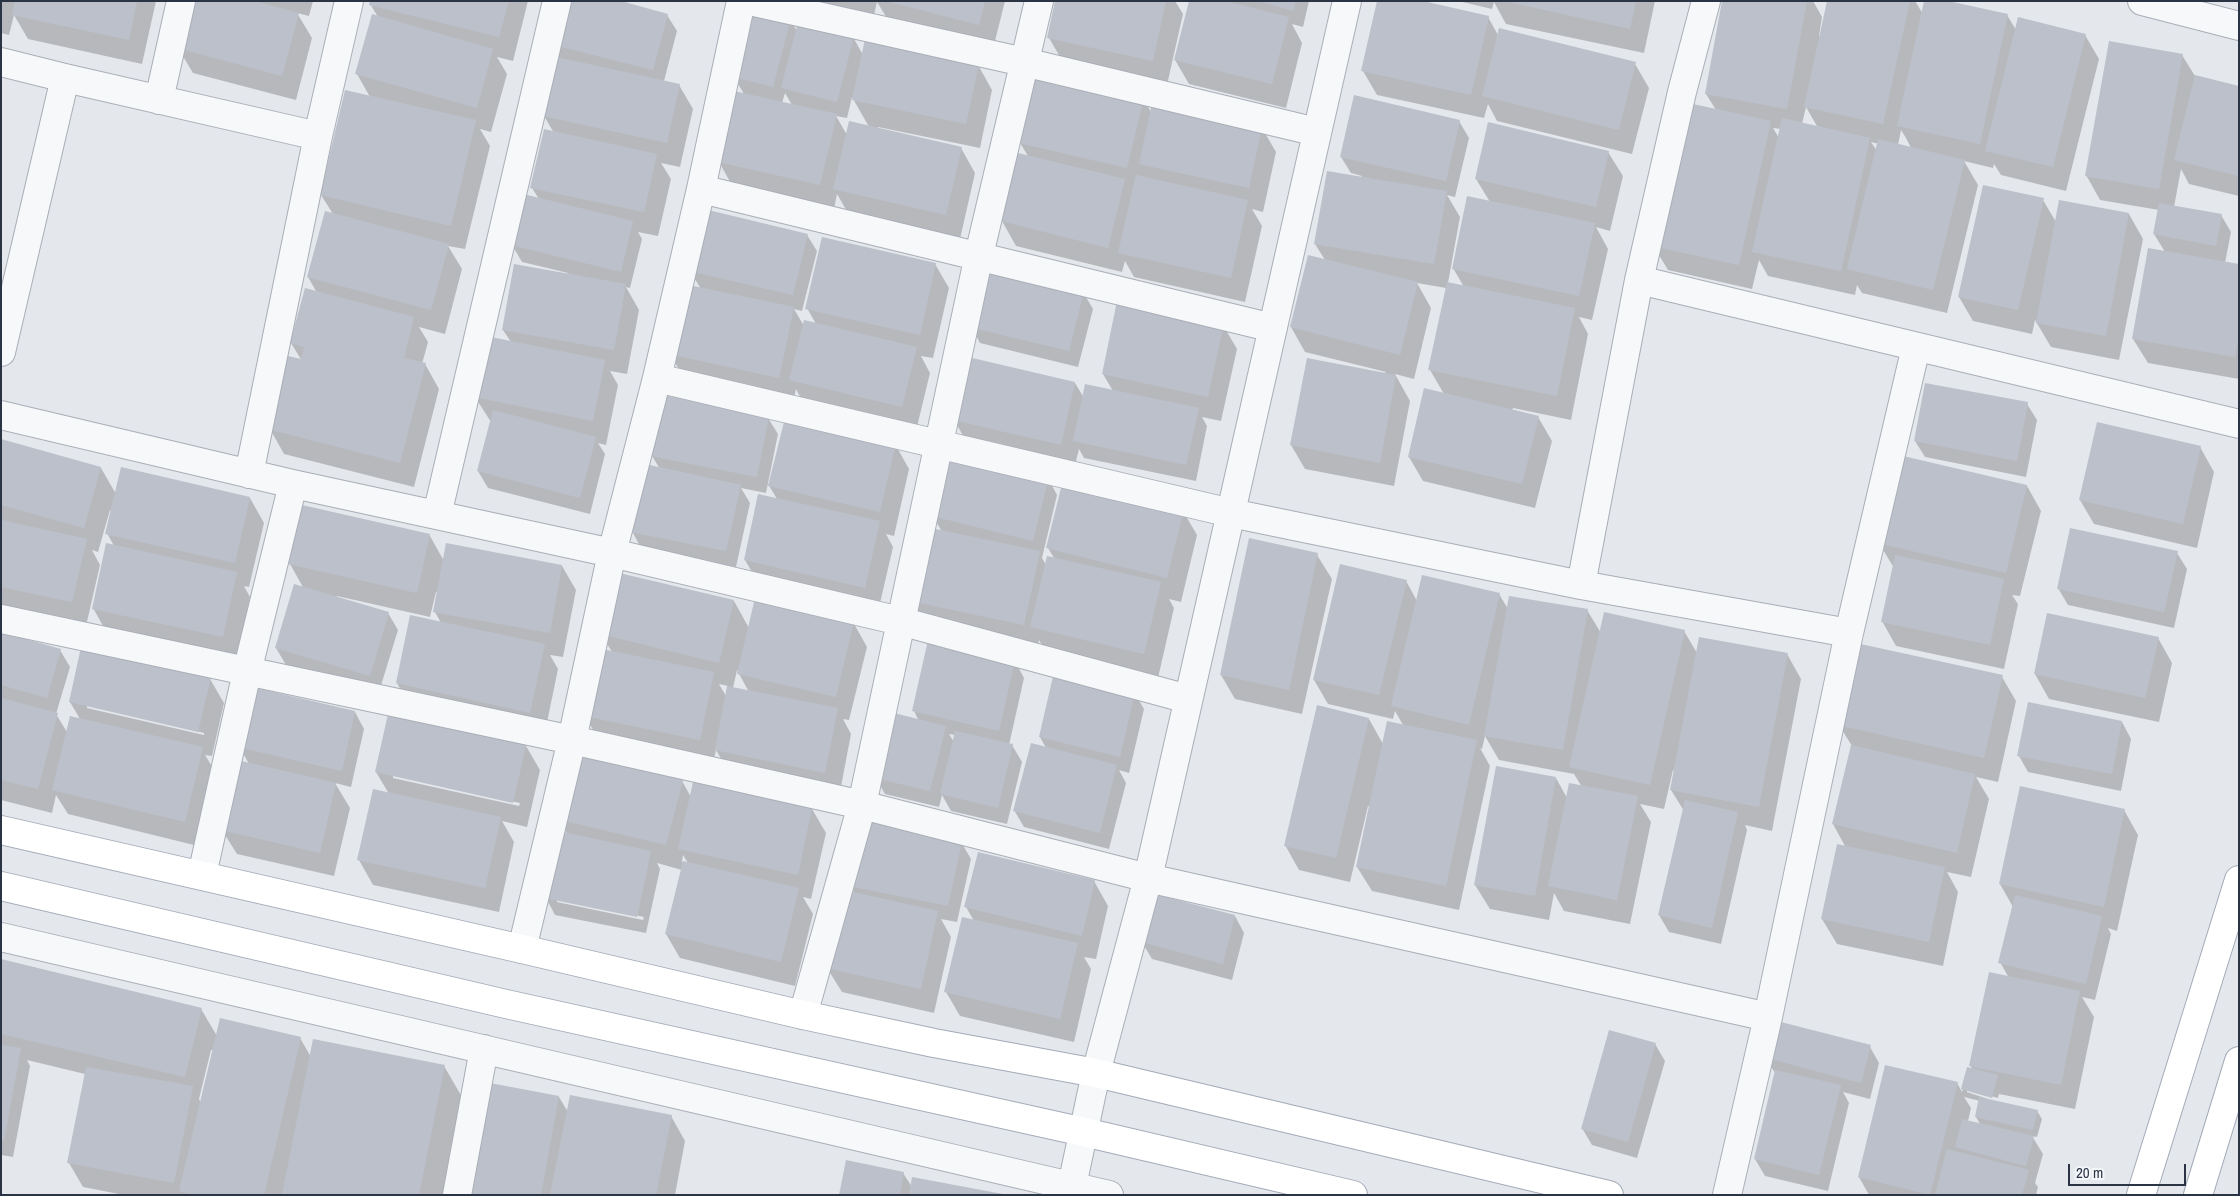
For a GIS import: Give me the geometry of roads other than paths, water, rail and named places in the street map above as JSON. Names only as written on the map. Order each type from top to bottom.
[{"type":"main road","points":[[1,830],[803,1015],[934,1043],[1096,1073],[1610,1195]]},
{"type":"main road","points":[[2141,1195],[2239,880]]},
{"type":"main road","points":[[1,886],[506,1004],[1084,1132],[1353,1195]]},
{"type":"main road","points":[[2198,1195],[2239,1061]]},
{"type":"street","points":[[159,100],[181,1]]},
{"type":"street","points":[[249,474],[318,136],[349,1]]},
{"type":"street","points":[[437,515],[557,1]]},
{"type":"street","points":[[522,949],[572,740],[612,553],[658,378],[741,1]]},
{"type":"street","points":[[750,1],[1024,62],[1317,132]]},
{"type":"street","points":[[803,1015],[862,805],[979,256],[1039,1]]},
{"type":"street","points":[[1071,1191],[1096,1073],[1148,878],[1347,1]]},
{"type":"street","points":[[1581,585],[1639,280],[1682,92],[1706,1]]},
{"type":"street","points":[[2142,1],[2239,26]]},
{"type":"street","points":[[1,62],[318,136]]},
{"type":"street","points":[[1,352],[12,257],[65,78]]},
{"type":"street","points":[[701,189],[1273,328]]},
{"type":"street","points":[[1639,280],[2239,424]]},
{"type":"street","points":[[1727,1195],[1768,1017],[1849,633],[1916,347]]},
{"type":"street","points":[[658,378],[1231,513],[1581,585],[1849,633]]},
{"type":"street","points":[[1,415],[249,474],[612,553],[900,621],[1188,699]]},
{"type":"street","points":[[202,876],[247,672],[293,484]]},
{"type":"street","points":[[1,618],[572,740],[862,805],[1148,878],[1768,1017]]},
{"type":"street","points":[[1,937],[484,1050],[1071,1191],[1109,1195]]},
{"type":"street","points":[[457,1195],[484,1050]]}]
